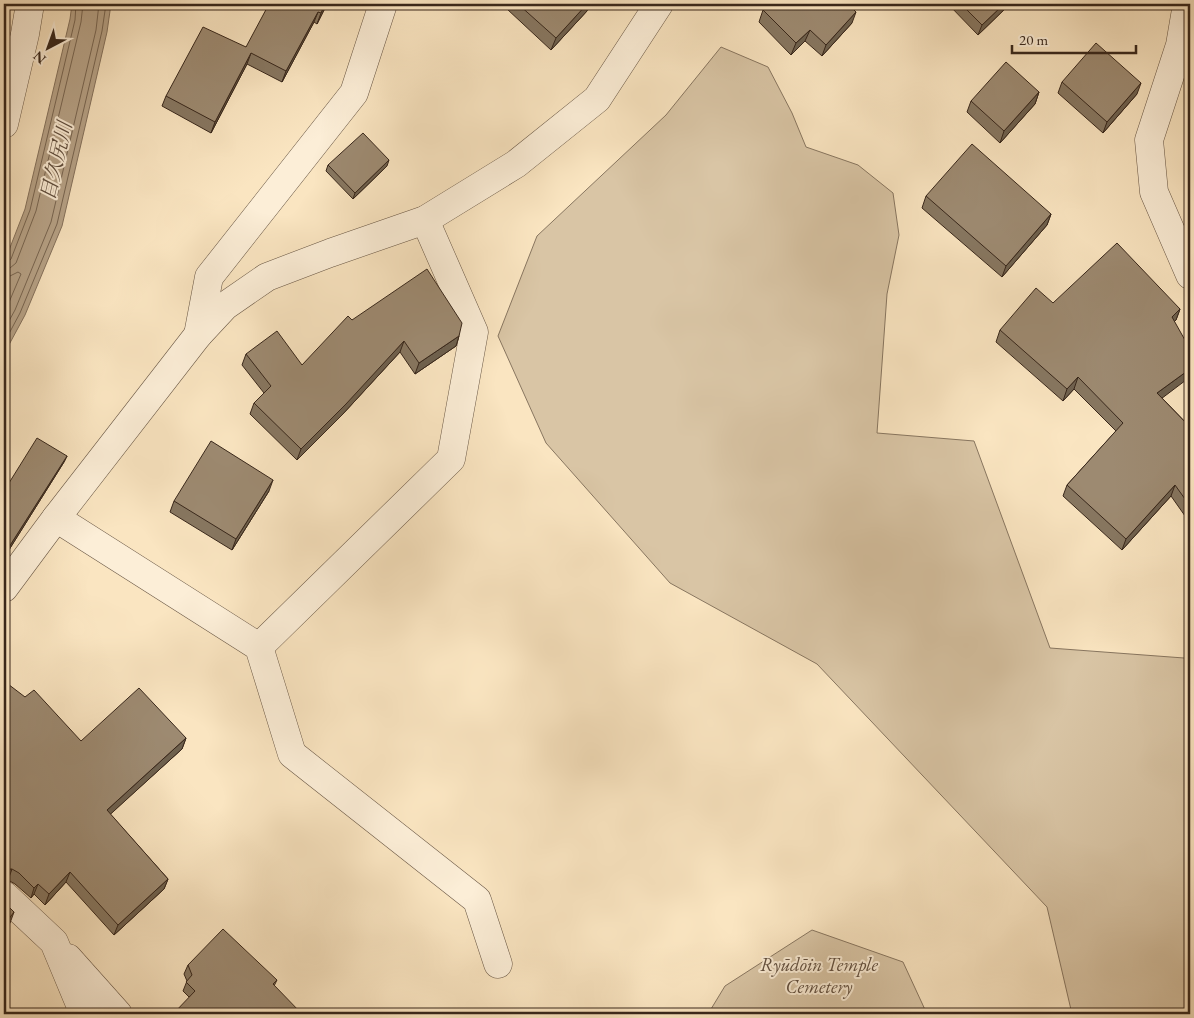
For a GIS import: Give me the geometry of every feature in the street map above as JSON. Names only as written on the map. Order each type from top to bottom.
[{"type":"street","points":[[4,124],[30,4]]},
{"type":"street","points":[[198,335],[209,277],[354,93],[384,4]]},
{"type":"street","points":[[4,588],[198,335],[225,306],[267,277],[425,220],[516,164],[597,99],[660,4]]},
{"type":"street","points":[[1187,4],[1180,45],[1149,140],[1154,192],[1190,275]]},
{"type":"street","points":[[259,647],[451,459],[474,332],[425,220]]},
{"type":"street","points":[[56,518],[259,647],[292,754],[477,900],[498,964]]},
{"type":"street","points":[[4,895],[54,942],[118,1014]]},
{"type":"street","points":[[54,942],[84,1014]]},
{"type":"green space","points":[[721,47],[768,67],[792,113],[806,147],[858,165],[893,193],[899,235],[887,294],[877,433],[974,441],[1050,648],[1184,658],[1190,653],[1190,1014],[1072,1014],[1047,907],[817,664],[670,583],[546,443],[498,336],[537,236],[666,115]]},
{"type":"green space","name":"Ryūdōin Temple Cemetery","points":[[812,930],[903,962],[927,1014],[708,1014],[725,986]]},
{"type":"water","name":"目久尻川","points":[[72,4],[111,4],[107,32],[62,226],[25,315],[4,354],[4,263],[25,209]]},
{"type":"building","points":[[269,4],[325,4],[321,13],[318,12],[286,71],[251,53],[215,122],[166,96],[203,27],[246,47]]},
{"type":"building","points":[[518,4],[587,4],[556,38]]},
{"type":"building","points":[[769,4],[848,4],[856,12],[826,45],[810,30],[796,43],[763,10]]},
{"type":"building","points":[[961,4],[1004,4],[982,25]]},
{"type":"building","points":[[1096,43],[1141,83],[1107,122],[1062,82]]},
{"type":"building","points":[[1006,62],[1039,92],[1004,131],[971,101]]},
{"type":"building","points":[[363,133],[389,160],[355,193],[328,165]]},
{"type":"building","points":[[972,144],[1051,214],[1006,266],[926,196]]},
{"type":"building","points":[[1117,243],[1180,309],[1172,317],[1190,349],[1190,369],[1157,393],[1190,427],[1190,506],[1175,485],[1126,539],[1067,485],[1123,423],[1078,377],[1067,389],[1000,330],[1036,288],[1053,303]]},
{"type":"building","points":[[427,269],[462,323],[459,336],[419,363],[404,341],[346,404],[301,449],[254,403],[271,386],[246,354],[277,331],[302,365],[348,316],[352,320]]},
{"type":"building","points":[[37,438],[67,456],[9,547],[4,544],[4,491]]},
{"type":"building","points":[[211,441],[273,480],[236,539],[174,501]]},
{"type":"building","points":[[4,681],[25,697],[34,690],[81,741],[139,688],[186,738],[107,810],[168,879],[118,925],[70,872],[49,894],[38,884],[34,888],[19,873],[12,869],[4,869]]},
{"type":"building","points":[[4,902],[14,912],[4,925]]},
{"type":"building","points":[[223,929],[277,980],[273,984],[302,1014],[173,1014],[195,991],[186,982],[192,975],[188,965]]},
{"type":"building","points":[[4,961],[8,965],[4,970]]}]
